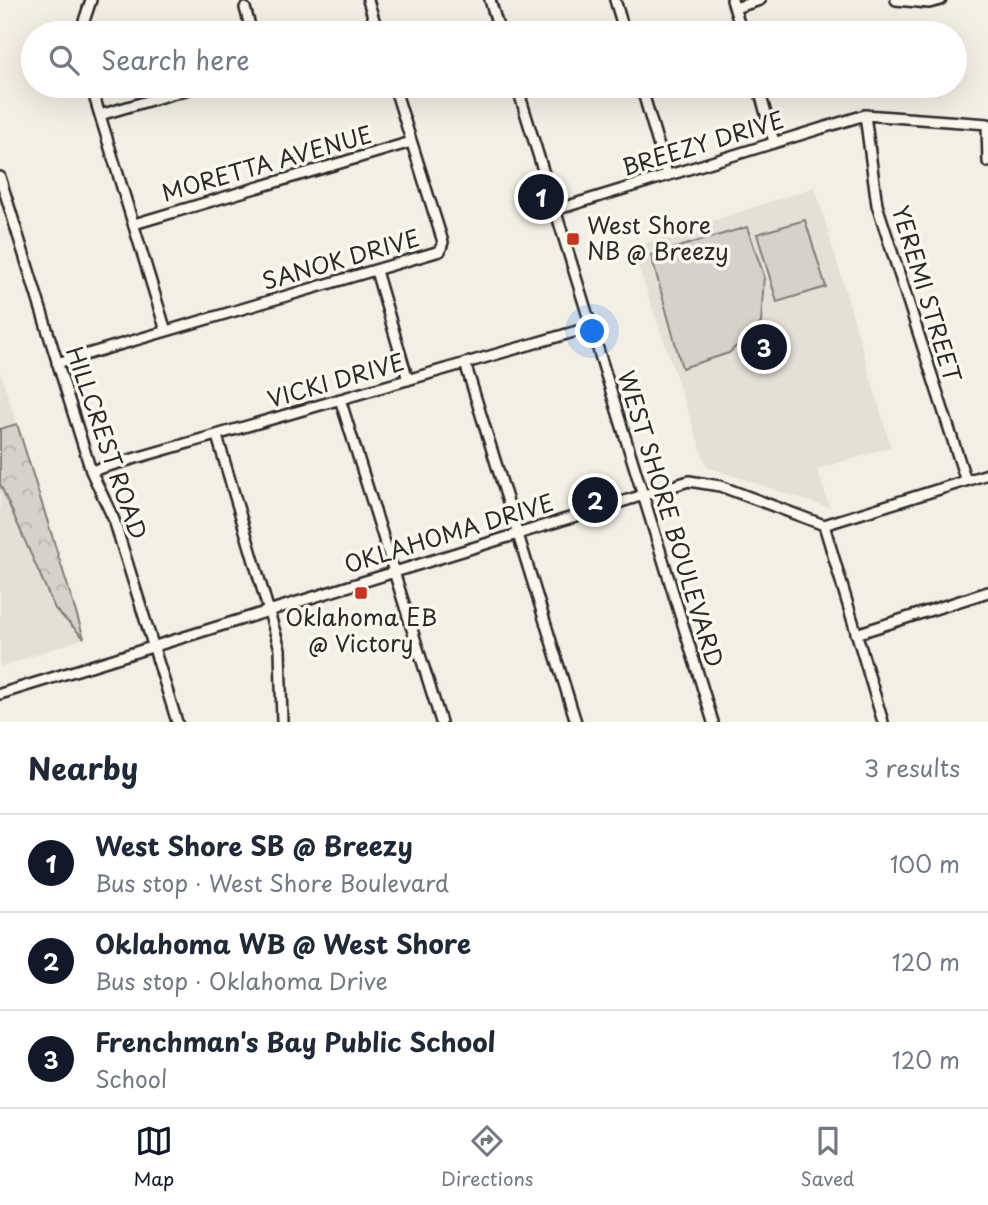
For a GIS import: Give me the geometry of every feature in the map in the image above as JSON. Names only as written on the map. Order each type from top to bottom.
[{"type":"street","points":[[84,21],[91,0]]},
{"type":"street","points":[[368,0],[374,21]]},
{"type":"street","points":[[490,0],[496,21]]},
{"type":"street","points":[[615,0],[621,21]]},
{"type":"street","points":[[738,21],[733,4],[760,0]]},
{"type":"street","points":[[896,0],[929,3],[941,0]]},
{"type":"street","points":[[245,8],[249,21]]},
{"type":"street","points":[[95,98],[166,331]]},
{"type":"street","points":[[100,115],[159,98]]},
{"type":"street","name":"SANOK DRIVE","points":[[57,363],[440,251],[443,242],[398,98]]},
{"type":"street","name":"WEST SHORE BOULEVARD","points":[[521,98],[713,722]]},
{"type":"street","points":[[644,98],[667,174]]},
{"type":"street","points":[[761,98],[774,142]]},
{"type":"street","name":"BREEZY DRIVE","points":[[555,210],[865,115],[988,124]]},
{"type":"street","name":"YEREMI STREET","points":[[865,115],[877,205],[965,481]]},
{"type":"street","points":[[988,124],[988,162]]},
{"type":"street","name":"MORETTA AVENUE","points":[[134,223],[411,142]]},
{"type":"street","name":"HILLCREST ROAD","points":[[0,177],[91,471],[114,520],[177,722]]},
{"type":"street","points":[[376,271],[408,380]]},
{"type":"street","name":"VICKI DRIVE","points":[[91,471],[591,327]]},
{"type":"street","points":[[465,363],[520,533],[576,722]]},
{"type":"street","points":[[340,399],[441,722]]},
{"type":"street","points":[[217,436],[280,649],[282,722]]},
{"type":"street","points":[[883,722],[824,525],[988,474]]},
{"type":"street","name":"OKLAHOMA DRIVE","points":[[0,694],[689,481],[705,482],[824,525]]},
{"type":"street","points":[[856,634],[988,592]]},
{"type":"shaded area","points":[[815,187],[891,447],[817,469],[830,508],[707,467],[632,248]]},
{"type":"shaded area","points":[[0,371],[17,424],[0,429]]},
{"type":"shaded area","points":[[0,484],[55,609],[84,638],[0,667]]},
{"type":"green space","points":[[805,220],[826,287],[777,302],[757,234]]},
{"type":"green space","points":[[747,227],[764,276],[761,323],[729,353],[682,368],[651,255]]},
{"type":"green space","points":[[17,424],[84,638],[55,609],[0,484],[0,429]]},
{"type":"place","name":"West Shore SB @ Breezy","points":[[541,197]]},
{"type":"place","name":"West Shore NB @ Breezy","points":[[573,239]]},
{"type":"place","name":"Frenchman's Bay Public School","points":[[764,347]]},
{"type":"place","name":"Oklahoma WB @ West Shore","points":[[595,500]]},
{"type":"place","name":"Oklahoma EB @ Victory","points":[[361,593]]}]
